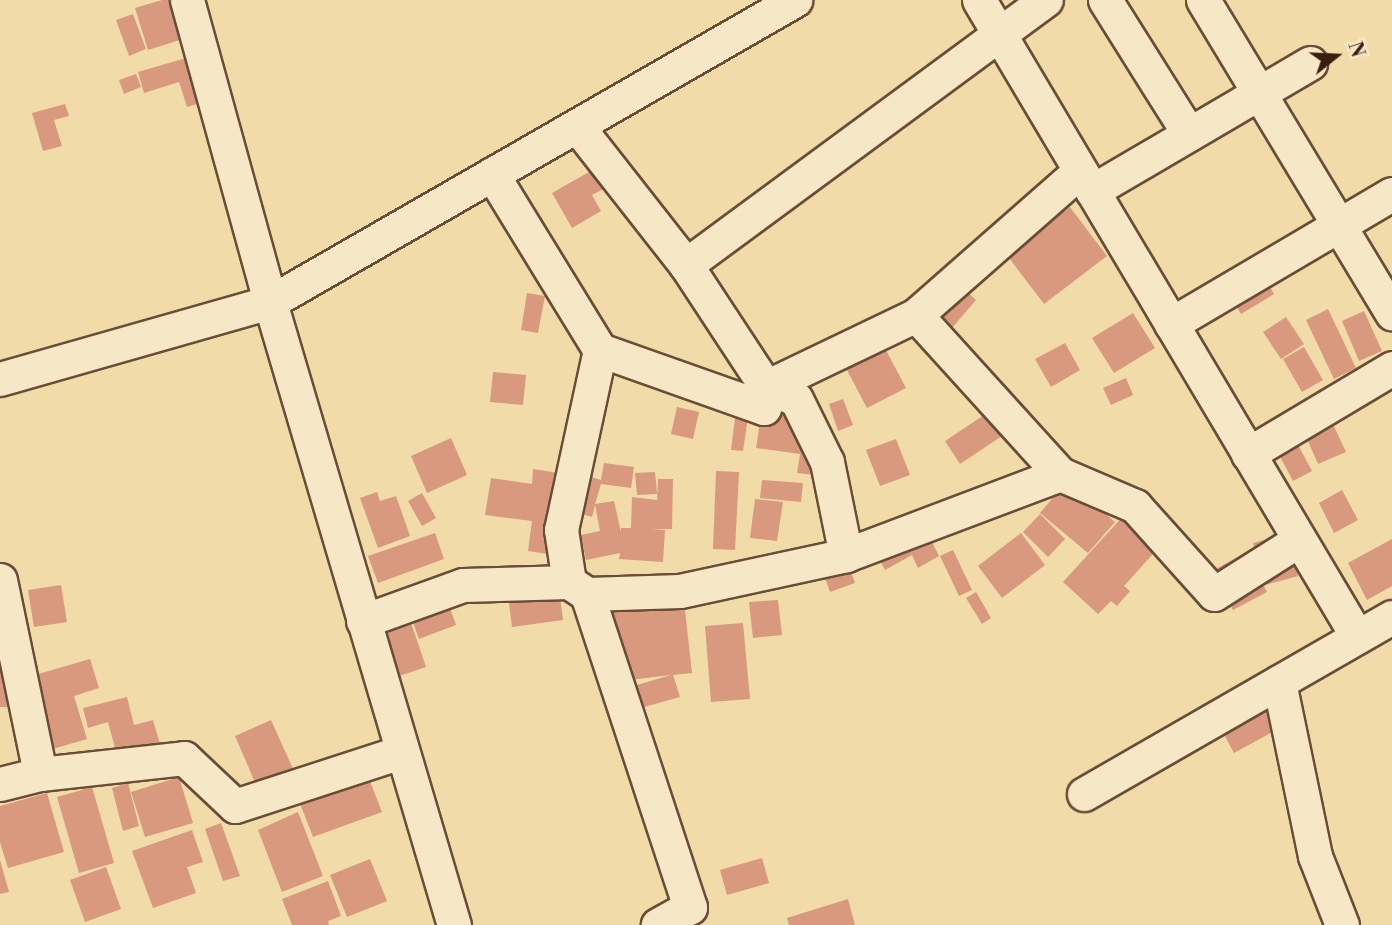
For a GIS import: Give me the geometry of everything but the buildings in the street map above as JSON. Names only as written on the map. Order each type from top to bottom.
[{"type":"street","points":[[187,0],[270,302],[454,925]]},
{"type":"street","points":[[0,379],[270,302],[795,0]]},
{"type":"street","points":[[979,0],[1357,636]]},
{"type":"street","points":[[686,265],[1046,0]]},
{"type":"street","points":[[1105,0],[1189,134]]},
{"type":"street","points":[[1203,0],[1392,313]]},
{"type":"street","points":[[766,387],[916,315],[1086,181],[1189,134],[1310,63]]},
{"type":"street","points":[[577,126],[686,265],[766,387],[796,399],[827,462],[846,555]]},
{"type":"street","points":[[492,174],[600,350],[764,408],[766,387]]},
{"type":"street","points":[[1171,324],[1392,194]]},
{"type":"street","points":[[916,315],[1059,474],[1135,506],[1214,594],[1299,540]]},
{"type":"street","points":[[600,350],[561,530],[578,588],[690,907],[658,925]]},
{"type":"street","points":[[1248,454],[1392,368]]},
{"type":"street","points":[[363,621],[463,585],[680,591],[846,555],[1059,474]]},
{"type":"street","points":[[0,580],[40,775]]},
{"type":"street","points":[[1084,794],[1392,617]]},
{"type":"street","points":[[1279,682],[1315,856],[1342,925]]},
{"type":"street","points":[[0,784],[40,775],[184,758],[235,806],[401,752]]}]
